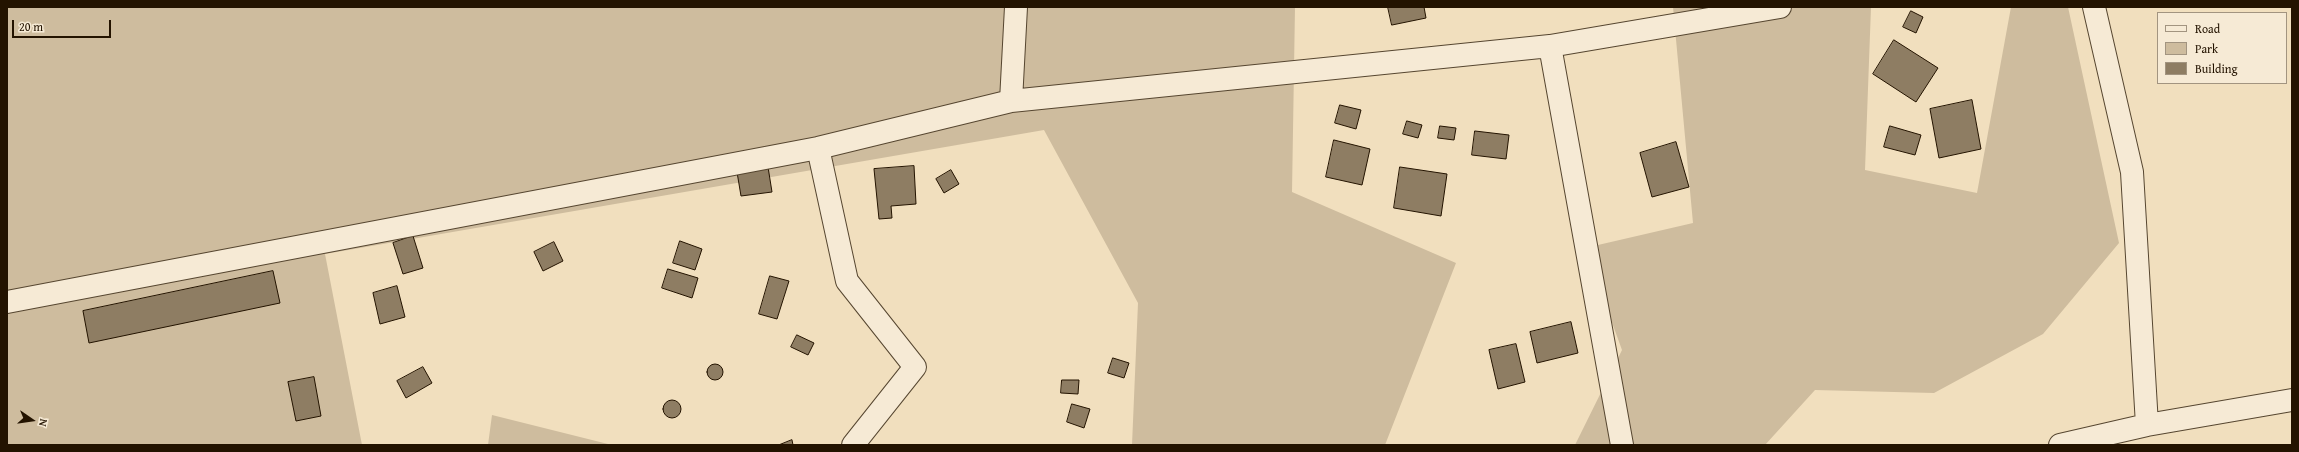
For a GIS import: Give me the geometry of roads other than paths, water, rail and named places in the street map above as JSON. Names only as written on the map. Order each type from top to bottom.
[{"type":"street","points":[[1011,101],[1016,7]]},
{"type":"street","points":[[7,302],[818,148],[1011,101],[1550,46],[1780,7]]},
{"type":"street","points":[[2094,7],[2132,172],[2147,425]]},
{"type":"street","points":[[1550,46],[1622,445]]},
{"type":"street","points":[[818,148],[847,281],[915,367],[853,445]]},
{"type":"street","points":[[2060,445],[2147,425],[2292,400]]}]
